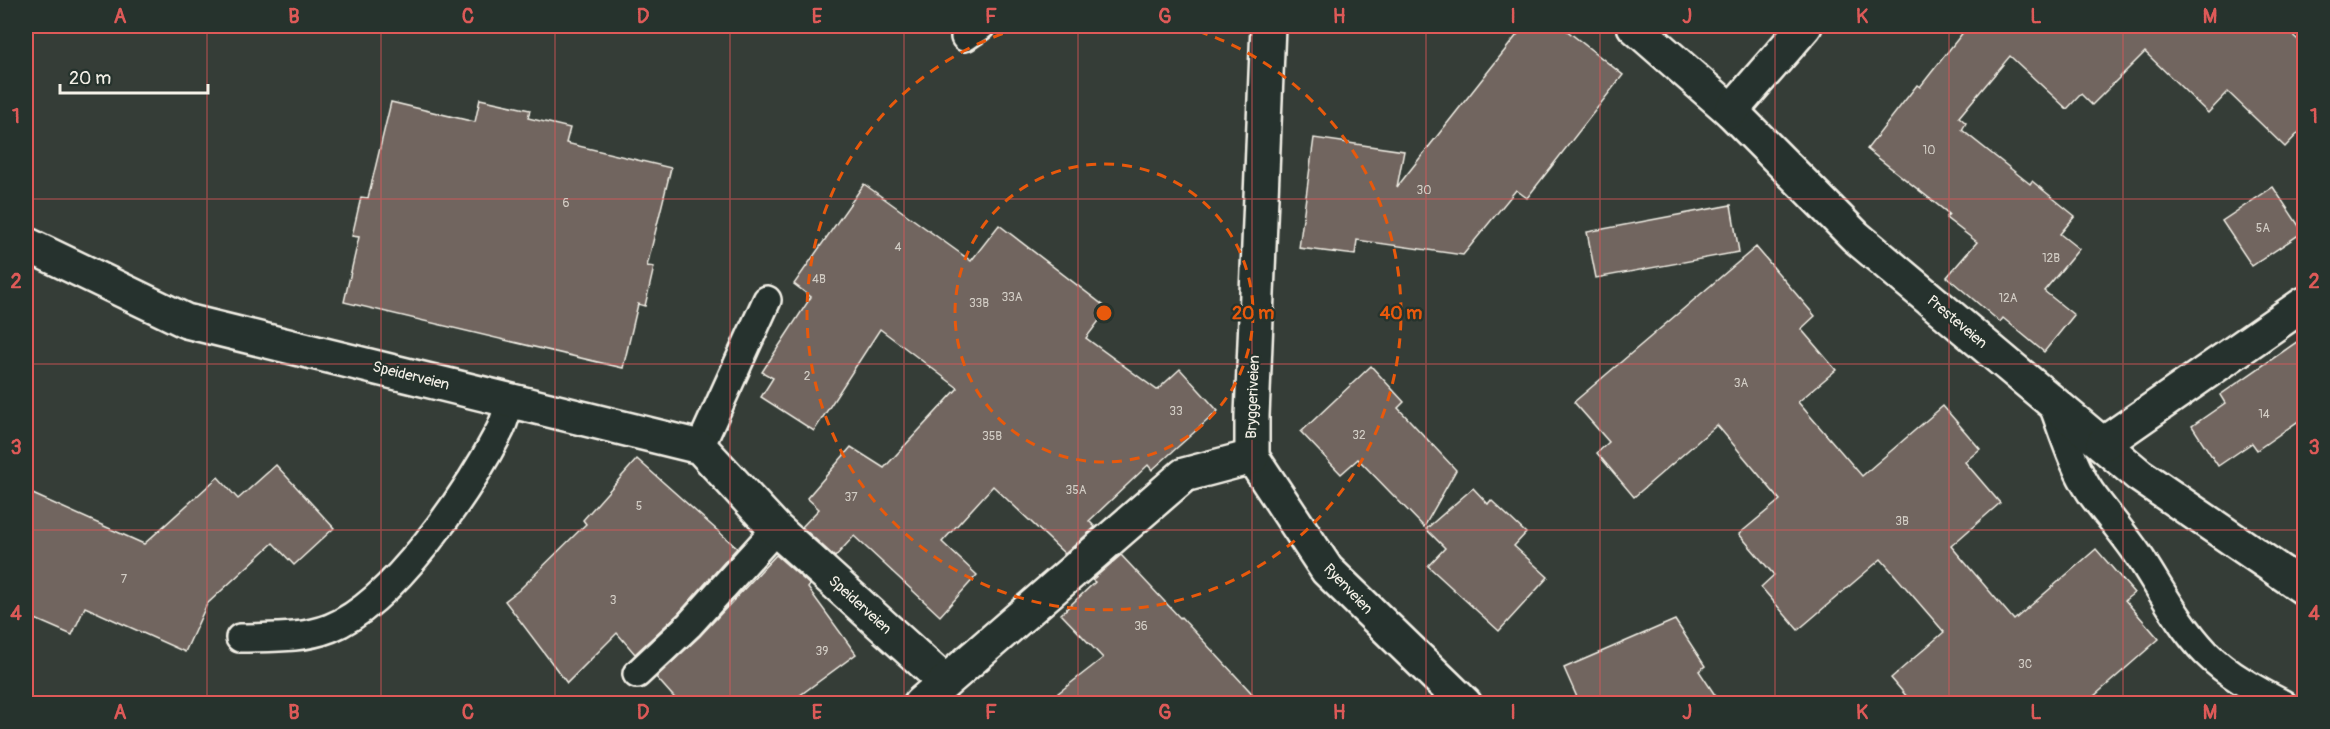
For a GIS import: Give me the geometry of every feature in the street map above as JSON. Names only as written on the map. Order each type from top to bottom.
[{"type":"street","name":"Bryggeriveien","points":[[920,704],[1184,476],[1252,457],[1268,26]]},
{"type":"street","name":"Presteveien","points":[[1634,26],[1731,111],[1856,237],[2139,475],[2304,588]]},
{"type":"street","points":[[1731,111],[1805,26]]},
{"type":"street","name":"Speiderveien","points":[[26,244],[186,321],[700,447],[776,529],[944,681]]},
{"type":"street","points":[[2103,444],[2304,304]]},
{"type":"street","name":"Ryenveien","points":[[1252,457],[1327,570],[1465,704]]},
{"type":"lane","points":[[700,447],[767,300]]},
{"type":"lane","points":[[240,638],[293,637],[331,628],[360,611],[385,589],[444,523],[500,433],[510,400]]},
{"type":"lane","points":[[2051,400],[2075,464],[2091,492],[2135,550],[2184,626],[2207,653],[2226,670],[2283,704]]},
{"type":"lane","points":[[636,674],[689,625],[776,529]]},
{"type":"building","points":[[1524,26],[1561,26],[1623,75],[1527,198],[1516,190],[1463,255],[1357,240],[1355,255],[1299,248],[1314,138],[1404,151],[1397,187]]},
{"type":"building","points":[[1968,26],[2282,26],[2304,45],[2304,127],[2285,147],[2228,92],[2208,113],[2145,52],[2092,105],[2081,94],[2067,109],[2010,56],[1959,117],[1966,123],[1962,130],[2030,184],[2032,181],[2075,216],[2060,234],[2079,249],[2044,291],[2074,315],[2044,352],[2003,318],[2000,322],[1947,277],[1977,242],[1946,218],[1949,214],[1867,149],[1917,85],[1920,87]]},
{"type":"building","points":[[480,99],[530,110],[528,118],[570,128],[566,143],[671,168],[647,266],[654,267],[645,306],[638,304],[623,368],[344,302],[359,237],[352,236],[361,197],[368,198],[391,102],[475,122]]},
{"type":"building","points":[[864,184],[971,261],[999,225],[1108,309],[1086,338],[1157,390],[1180,369],[1218,411],[1152,470],[1148,465],[1089,521],[1095,527],[1065,554],[993,486],[942,542],[977,575],[940,616],[854,536],[835,557],[802,527],[819,509],[807,498],[851,447],[884,468],[958,388],[880,329],[814,431],[761,397],[773,378],[762,372],[811,297],[794,284]]},
{"type":"building","points":[[2273,187],[2303,232],[2252,266],[2222,221]]},
{"type":"building","points":[[1731,205],[1739,252],[1596,278],[1587,232]]},
{"type":"building","points":[[1756,247],[1815,316],[1801,329],[1836,370],[1798,402],[1862,476],[1943,406],[1980,449],[1965,462],[2000,503],[1951,546],[2014,620],[2096,549],[2134,593],[2125,600],[2159,639],[2085,704],[1913,704],[1891,678],[1944,632],[1881,559],[1798,630],[1761,587],[1774,575],[1739,534],[1780,500],[1717,425],[1634,497],[1597,453],[1609,442],[1574,402]]},
{"type":"building","points":[[2304,337],[2304,417],[2257,450],[2252,443],[2218,466],[2192,426],[2225,403],[2220,395]]},
{"type":"building","points":[[1371,366],[1404,402],[1398,408],[1456,470],[1424,527],[1358,459],[1341,474],[1301,432]]},
{"type":"building","points":[[637,459],[737,548],[678,614],[635,654],[617,633],[567,683],[505,601],[586,524],[583,520]]},
{"type":"building","points":[[276,465],[334,528],[294,565],[273,543],[207,604],[185,652],[85,607],[72,635],[26,615],[26,491],[144,544],[218,477],[238,499]]},
{"type":"building","points":[[1473,488],[1488,504],[1491,500],[1526,533],[1514,546],[1548,577],[1499,631],[1428,566],[1445,548],[1426,529]]},
{"type":"building","points":[[776,555],[810,585],[808,588],[856,654],[788,704],[680,704],[656,677],[700,636]]},
{"type":"building","points":[[1121,555],[1262,704],[1044,704],[1103,658],[1061,614],[1095,582],[1092,580]]},
{"type":"building","points":[[1675,620],[1705,666],[1699,671],[1721,704],[1580,704],[1564,668]]}]
